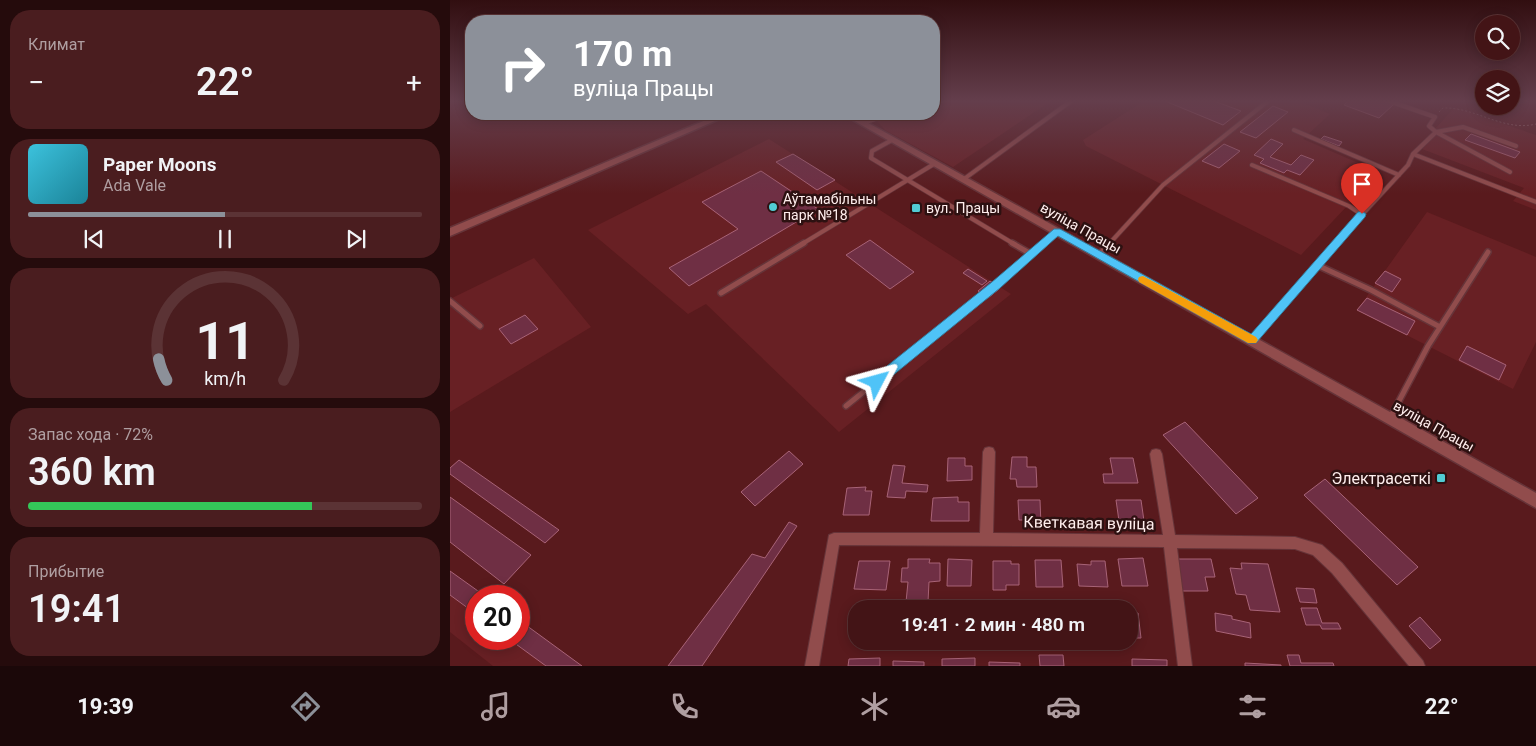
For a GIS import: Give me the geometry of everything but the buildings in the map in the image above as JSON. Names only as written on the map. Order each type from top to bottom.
[{"type":"street","points":[[450,232],[685,132]]},
{"type":"street","name":"вуліца Працы","points":[[878,132],[1536,501]]},
{"type":"street","points":[[986,539],[989,452]]},
{"type":"street","points":[[1156,454],[1170,541],[1185,666]]},
{"type":"street","name":"Кветкавая вуліца","points":[[812,666],[834,539],[1295,543],[1317,550],[1337,568],[1418,666]]},
{"type":"lane","points":[[964,179],[1029,132]]},
{"type":"lane","points":[[1099,255],[1163,185],[1229,132]]},
{"type":"lane","points":[[1298,132],[1399,175]]},
{"type":"lane","points":[[1252,340],[1362,214],[1408,166],[1413,154],[1436,132]]},
{"type":"lane","points":[[1436,132],[1510,172]]},
{"type":"lane","points":[[1475,132],[1516,146]]},
{"type":"lane","points":[[892,140],[872,151],[871,158],[1031,254]]},
{"type":"lane","points":[[1413,154],[1536,202]]},
{"type":"lane","points":[[721,293],[934,164]]},
{"type":"lane","points":[[1252,165],[1349,206],[1362,214]]},
{"type":"lane","points":[[846,406],[996,285],[1057,232]]},
{"type":"lane","points":[[1389,419],[1440,326],[1488,252]]},
{"type":"lane","points":[[1317,265],[1371,290],[1440,326]]},
{"type":"lane","points":[[450,301],[480,326]]},
{"type":"shaded area","points":[[889,132],[1005,132],[953,167]]},
{"type":"shaded area","points":[[1095,132],[1310,132],[1303,139],[1379,172],[1301,255],[1086,146],[1083,140]]},
{"type":"shaded area","points":[[1441,132],[1527,132],[1536,135],[1536,210],[1513,201],[1524,188],[1422,149],[1436,134],[1443,133]]},
{"type":"shaded area","name":"Аўтамабільны парк №18","points":[[769,139],[1011,294],[839,432],[706,304],[688,314],[588,230]]},
{"type":"shaded area","points":[[1427,212],[1536,257],[1536,342],[1513,389],[1357,310]]},
{"type":"shaded area","points":[[534,258],[591,327],[450,412],[450,299]]},
{"type":"shaded area","points":[[450,571],[470,585],[465,585],[465,644],[450,632]]},
{"type":"shaded area","points":[[530,628],[582,666],[493,666],[473,650],[530,650]]},
{"type":"slow traffic","points":[[1143,279],[1252,340]]},
{"type":"place","name":"Аўтамабільны парк №18","points":[[773,207]]},
{"type":"place","name":"вул. Працы","points":[[916,208]]},
{"type":"place","name":"Электрасеткі","points":[[1441,478]]},
{"type":"route","points":[[877,382],[996,285],[1057,232],[1252,340],[1362,214]]}]
